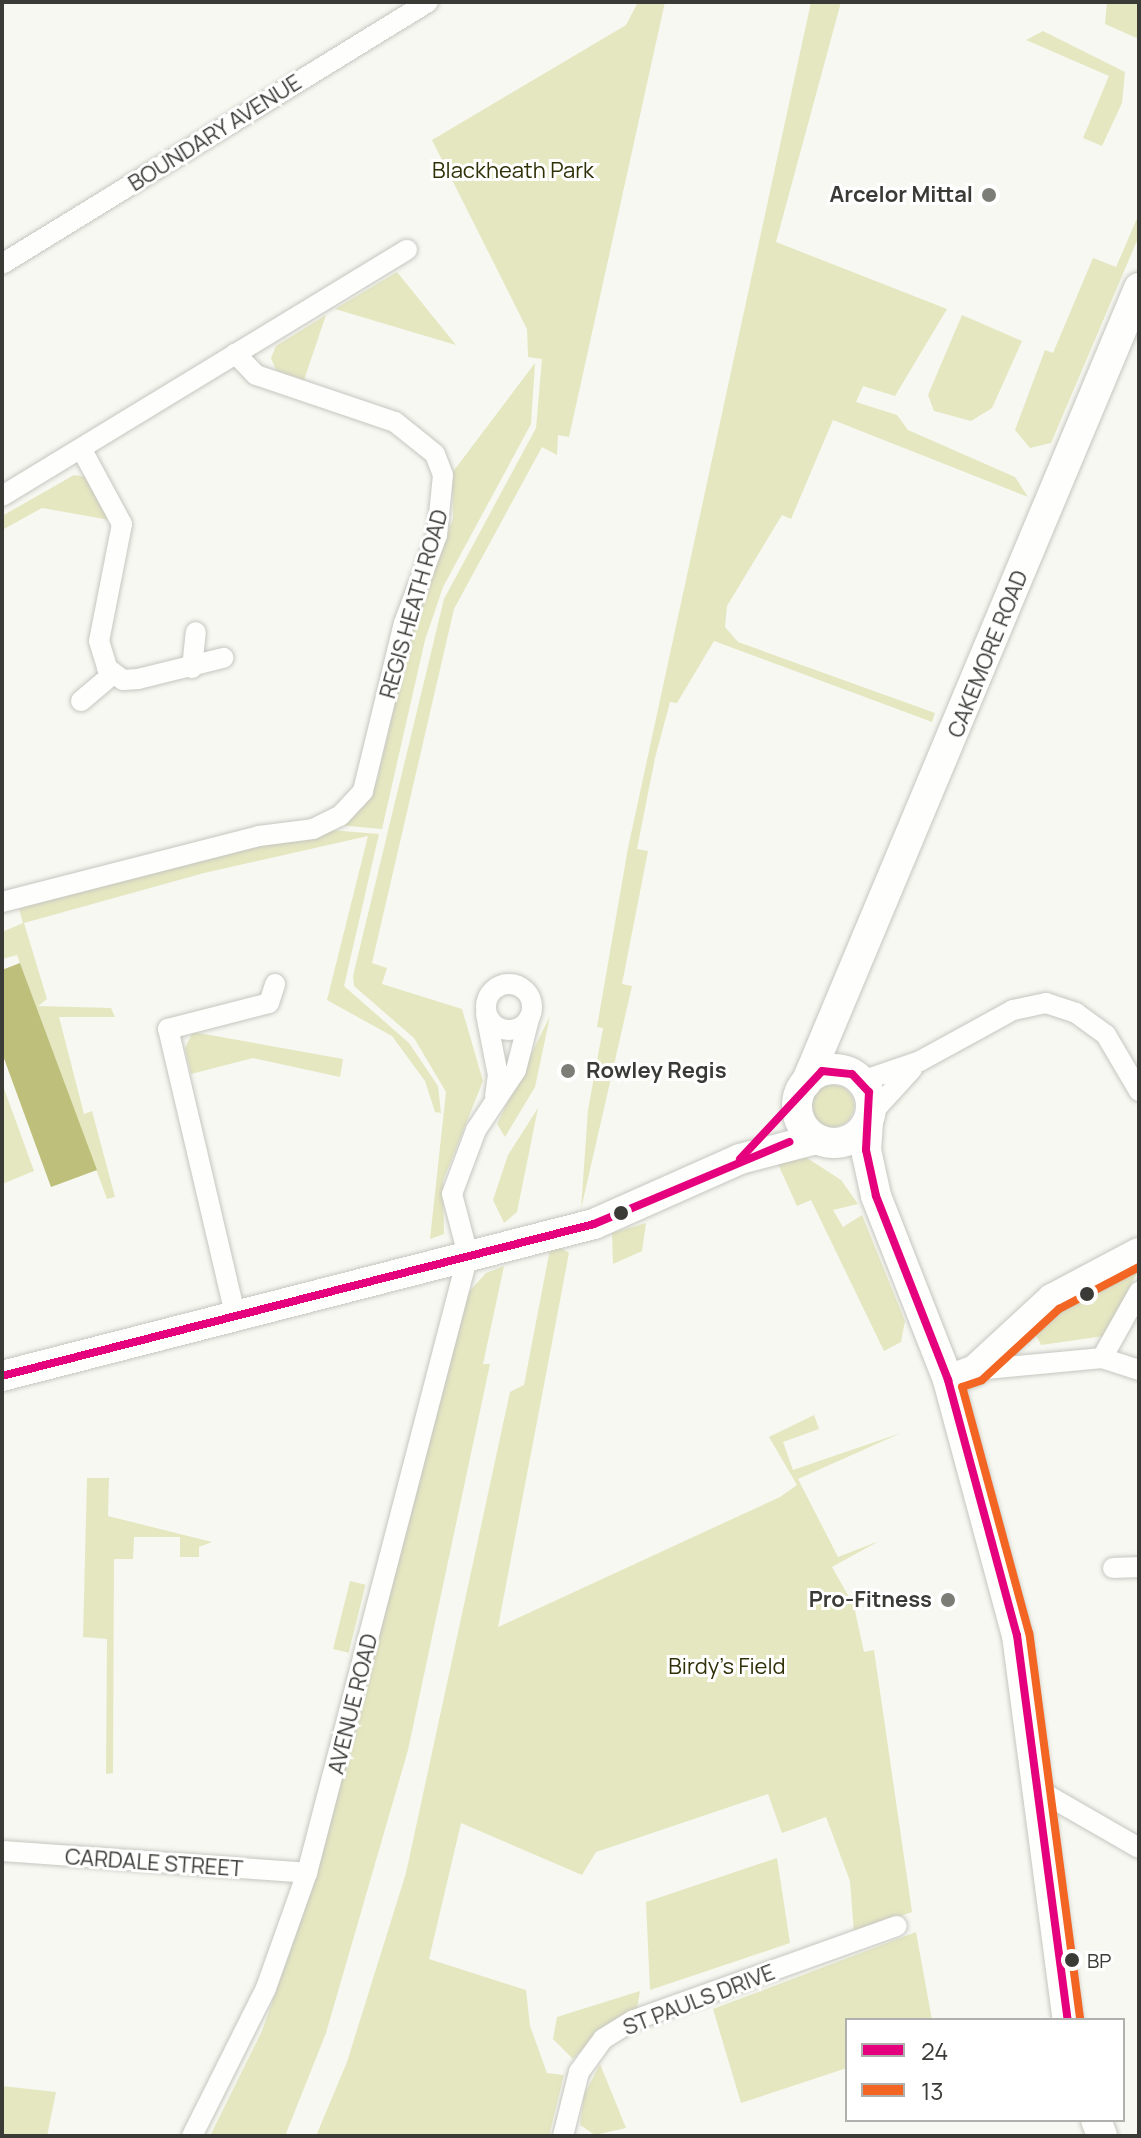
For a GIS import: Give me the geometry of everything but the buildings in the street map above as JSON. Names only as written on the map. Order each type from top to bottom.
[{"type":"main road","name":"CAKEMORE ROAD","points":[[802,1089],[1139,288]]},
{"type":"main road","points":[[832,1017],[857,1077],[869,1118],[866,1150],[876,1196]]},
{"type":"main road","points":[[740,1159],[802,1089],[829,1070],[857,1077]]},
{"type":"main road","points":[[802,1089],[802,1125],[820,1140],[840,1150],[876,1196],[962,1375],[1017,1635],[1068,2018]]},
{"type":"main road","points":[[2,1376],[505,1245],[564,1233],[680,1190],[740,1159],[820,1140],[852,1139],[869,1118]]},
{"type":"main road","points":[[962,1375],[1052,1299],[1139,1253]]},
{"type":"street","name":"BOUNDARY AVENUE","points":[[2,264],[428,2]]},
{"type":"street","points":[[2,496],[407,250]]},
{"type":"street","name":"REGIS HEATH ROAD","points":[[2,902],[259,836],[313,829],[340,816],[363,791],[404,623],[437,535],[443,475],[435,454],[395,422],[256,375],[235,353]]},
{"type":"street","points":[[82,450],[122,524],[99,641],[113,674]]},
{"type":"street","points":[[192,668],[196,632]]},
{"type":"street","points":[[113,674],[138,679],[223,658]]},
{"type":"street","points":[[81,701],[113,674]]},
{"type":"street","points":[[468,1255],[452,1194],[494,1100],[516,1070],[531,999],[513,983],[490,993],[485,1010],[498,1075],[494,1100]]},
{"type":"street","points":[[235,1314],[168,1029],[269,1003],[275,984]]},
{"type":"street","points":[[869,1118],[920,1061],[975,1026],[1046,1003],[1076,1013],[1106,1035],[1139,1091]]},
{"type":"street","points":[[485,1010],[504,1030],[529,1019]]},
{"type":"street","points":[[857,1077],[920,1061]]},
{"type":"street","name":"AVENUE ROAD","points":[[192,2136],[266,1988],[307,1873],[468,1255]]},
{"type":"street","points":[[1102,1358],[1139,1292]]},
{"type":"street","points":[[962,1375],[1102,1358],[1139,1370]]},
{"type":"street","points":[[1113,1568],[1139,1567]]},
{"type":"street","points":[[1040,1791],[1139,1848]]},
{"type":"street","name":"CARDALE STREET","points":[[2,1851],[307,1873]]},
{"type":"street","name":"ST PAULS DRIVE","points":[[563,2136],[579,2072],[603,2039],[634,2020],[897,1926]]},
{"type":"green space","name":"Blackheath Park","points":[[638,2],[665,2],[569,437],[558,435],[557,455],[542,447],[454,609],[372,963],[387,968],[382,984],[462,1009],[483,1081],[443,1181],[444,1234],[430,1239],[446,1092],[414,1038],[354,986],[353,976],[444,599],[536,428],[542,359],[528,357],[527,329],[432,140],[626,25]]},
{"type":"green space","points":[[811,2],[841,2],[776,242],[947,309],[895,396],[863,386],[856,402],[897,415],[908,430],[1015,477],[1028,497],[833,420],[791,519],[782,515],[727,606],[725,627],[738,642],[935,713],[932,722],[714,641],[677,703],[670,702],[637,849],[648,851],[622,984],[632,986],[581,1209],[588,1110],[603,1028],[597,1027],[628,848]]},
{"type":"green space","points":[[1107,2],[1139,2],[1139,39],[1105,24]]},
{"type":"green space","points":[[1043,31],[1125,72],[1122,103],[1102,146],[1083,138],[1109,76],[1026,40]]},
{"type":"green space","points":[[1139,214],[1139,236],[1051,443],[1030,448],[1015,430],[1045,350],[1053,353],[1093,258],[1116,267]]},
{"type":"green space","points":[[397,272],[456,345],[335,309]]},
{"type":"green space","points":[[326,315],[304,380],[276,370],[271,358],[276,346]]},
{"type":"green space","points":[[962,315],[1022,341],[992,408],[971,421],[934,411],[928,395]]},
{"type":"green space","points":[[535,363],[531,424],[443,587],[425,640],[382,829],[337,825],[365,805],[377,781],[408,645],[453,518],[452,473]]},
{"type":"green space","points":[[74,475],[86,477],[110,520],[42,508],[2,530],[2,516]]},
{"type":"green space","points":[[330,830],[379,834],[344,986],[409,1043],[438,1086],[441,1113],[435,1112],[425,1081],[392,1036],[327,1000],[368,836],[204,873],[24,923],[47,999],[38,1006],[111,1008],[115,1017],[59,1017],[84,1114],[92,1111],[115,1197],[107,1199],[17,955],[2,959],[2,932],[23,923],[19,909],[35,903],[262,841]]},
{"type":"green space","points":[[550,1016],[535,1087],[505,1137],[497,1124]]},
{"type":"green space","points":[[193,1032],[343,1059],[340,1077],[253,1058],[191,1074],[185,1048]]},
{"type":"green space","points":[[2,1083],[34,1171],[2,1184]]},
{"type":"green space","points":[[833,1085],[848,1091],[854,1106],[848,1121],[833,1127],[818,1121],[812,1106],[818,1091]]},
{"type":"green space","points":[[538,1108],[517,1212],[504,1223],[493,1200],[508,1155]]},
{"type":"green space","points":[[801,1154],[841,1180],[858,1204],[833,1210],[843,1227],[862,1215],[905,1321],[901,1342],[884,1351],[811,1200],[797,1206],[778,1164]]},
{"type":"green space","points":[[646,1223],[642,1251],[613,1264],[612,1233]]},
{"type":"green space","name":"Birdy's Field","points":[[561,1248],[569,1253],[498,1627],[780,1497],[797,1485],[769,1437],[814,1415],[819,1429],[783,1442],[793,1470],[901,1433],[798,1479],[838,1557],[879,1541],[832,1567],[854,1606],[864,1652],[874,1650],[912,1912],[854,1933],[850,1881],[826,1817],[782,1833],[768,1794],[596,1852],[582,1875],[461,1823],[429,1959],[526,1990],[530,2026],[547,2073],[564,2075],[549,2136],[316,2136],[347,2062],[406,1873],[510,1392],[524,1385],[550,1249]]},
{"type":"green space","points":[[504,1266],[483,1364],[490,1364],[408,1750],[326,2033],[285,2136],[210,2136],[262,2031],[311,1892],[466,1295],[486,1273]]},
{"type":"green space","points":[[1138,1271],[1104,1336],[1041,1345],[1032,1328]]},
{"type":"green space","points":[[87,1478],[109,1478],[108,1516],[212,1542],[199,1547],[199,1557],[180,1557],[180,1537],[134,1537],[133,1559],[114,1559],[113,1773],[106,1774],[107,1639],[83,1637]]},
{"type":"green space","points":[[350,1581],[366,1585],[349,1653],[333,1649]]},
{"type":"green space","points":[[777,1858],[790,1943],[650,1990],[646,1902]]},
{"type":"green space","points":[[916,1932],[932,2018],[845,2018],[845,2069],[741,2103],[713,2009]]},
{"type":"green space","points":[[640,1991],[637,2009],[599,2031],[573,2059],[553,2039],[557,2017]]},
{"type":"green space","points":[[600,2064],[626,2128],[595,2135],[580,2125],[584,2095]]},
{"type":"green space","points":[[2,2086],[56,2092],[47,2136],[2,2136]]},
{"type":"shaded area","points":[[20,963],[97,1170],[51,1187],[2,1053],[2,970]]},
{"type":"transit line","name":"24","points":[[740,1159],[822,1071],[852,1074],[869,1092],[866,1150],[876,1196],[948,1380],[1017,1635],[1068,2018]]},
{"type":"transit line","name":"24","points":[[2,1376],[594,1224],[789,1142]]},
{"type":"transit line","name":"13","points":[[1080,2018],[1029,1633],[962,1387],[982,1380],[1059,1309],[1139,1267]]},
{"type":"place","name":"Arcelor Mittal","points":[[989,195]]},
{"type":"place","name":"Rowley Regis","points":[[568,1071]]},
{"type":"place","name":"Pro-Fitness","points":[[948,1600]]},
{"type":"place","name":"BP","points":[[1072,1960]]}]
